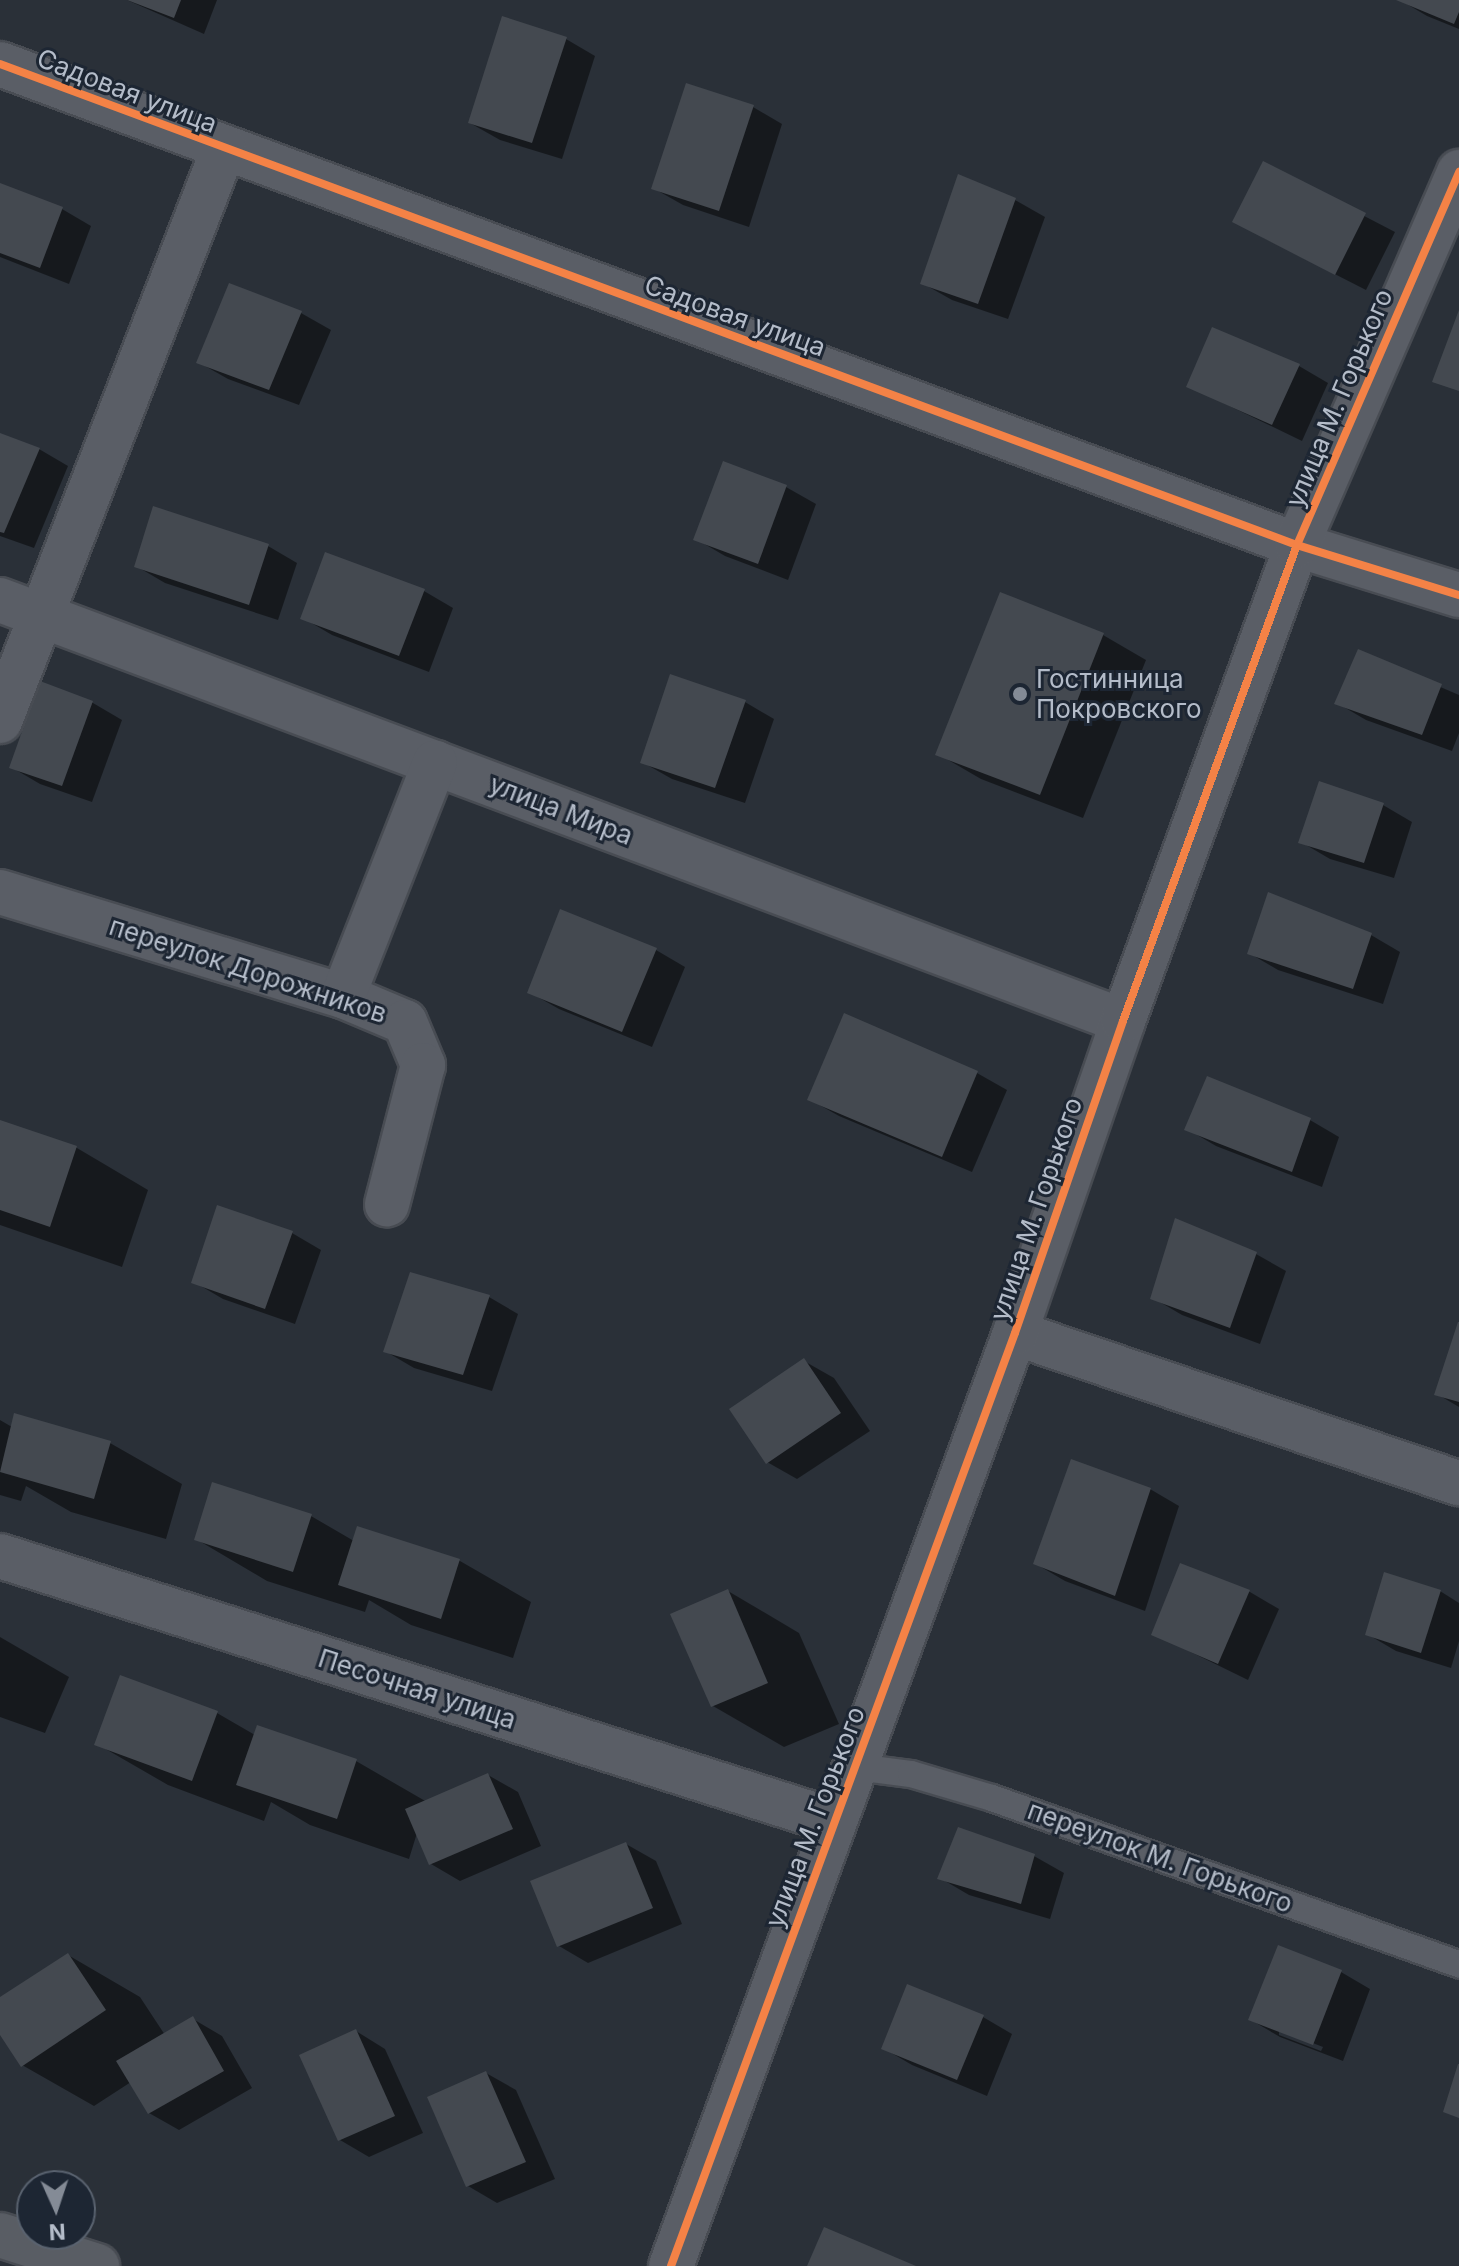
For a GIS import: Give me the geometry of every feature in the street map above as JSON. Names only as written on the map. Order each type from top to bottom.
[{"type":"main road","points":[[0,2235],[97,2266]]},
{"type":"street","name":"Садовая улица","points":[[0,64],[1297,545],[1459,595]]},
{"type":"street","points":[[0,721],[224,148]]},
{"type":"street","name":"улица М. Горького","points":[[671,2266],[1015,1333],[1123,1021],[1297,545],[1459,172]]},
{"type":"street","name":"улица Мира","points":[[0,600],[1123,1021]]},
{"type":"street","points":[[343,996],[435,763]]},
{"type":"street","name":"переулок Дорожников","points":[[0,892],[343,996],[405,1022],[423,1065],[387,1204]]},
{"type":"street","name":"улица М. Горького","points":[[1015,1333],[1459,1483]]},
{"type":"street","name":"Песочная улица","points":[[0,1556],[834,1821]]},
{"type":"lane","name":"переулок М. Горького","points":[[856,1767],[911,1774],[992,1798],[1459,1964]]},
{"type":"building","points":[[127,0],[181,0],[174,18]]},
{"type":"building","points":[[1396,0],[1459,0],[1459,12],[1454,24]]},
{"type":"building","points":[[502,16],[567,37],[532,143],[468,123]]},
{"type":"building","points":[[686,83],[754,105],[719,211],[651,189]]},
{"type":"building","points":[[1263,161],[1366,213],[1335,275],[1232,222]]},
{"type":"building","points":[[958,174],[1016,198],[978,304],[920,284]]},
{"type":"building","points":[[0,183],[63,207],[40,268],[0,253]]},
{"type":"building","points":[[229,283],[302,311],[269,390],[196,363]]},
{"type":"building","points":[[1459,310],[1459,391],[1432,382]]},
{"type":"building","points":[[1212,327],[1300,364],[1272,425],[1186,387]]},
{"type":"building","points":[[0,433],[40,448],[4,533],[0,532]]},
{"type":"building","points":[[723,461],[787,485],[758,564],[693,540]]},
{"type":"building","points":[[153,506],[269,544],[249,605],[134,567]]},
{"type":"building","points":[[325,552],[425,589],[399,656],[300,619]]},
{"type":"building","name":"Гостинница Покровского","points":[[1000,592],[1104,633],[1040,795],[935,755]]},
{"type":"building","points":[[1358,649],[1442,684],[1422,735],[1334,704]]},
{"type":"building","points":[[670,674],[746,700],[715,788],[640,763]]},
{"type":"building","points":[[40,681],[93,701],[62,786],[9,768]]},
{"type":"building","points":[[1319,781],[1384,803],[1364,863],[1298,843]]},
{"type":"building","points":[[1268,892],[1372,933],[1353,989],[1247,954]]},
{"type":"building","points":[[560,909],[657,948],[622,1032],[527,993]]},
{"type":"building","points":[[844,1013],[978,1071],[942,1157],[807,1100]]},
{"type":"building","points":[[1207,1076],[1311,1118],[1292,1172],[1184,1130]]},
{"type":"building","points":[[0,1120],[77,1146],[50,1227],[0,1210]]},
{"type":"building","points":[[217,1205],[293,1231],[265,1309],[191,1283]]},
{"type":"building","points":[[1175,1218],[1257,1252],[1230,1328],[1150,1299]]},
{"type":"building","points":[[410,1272],[490,1295],[463,1375],[383,1352]]},
{"type":"building","points":[[1459,1322],[1459,1402],[1434,1395]]},
{"type":"building","points":[[804,1358],[841,1413],[766,1464],[729,1409]]},
{"type":"building","points":[[14,1413],[111,1441],[94,1499],[0,1472]]},
{"type":"building","points":[[1071,1459],[1151,1488],[1115,1596],[1033,1564]]},
{"type":"building","points":[[212,1482],[312,1514],[293,1572],[194,1540]]},
{"type":"building","points":[[357,1526],[460,1559],[441,1619],[338,1585]]},
{"type":"building","points":[[1180,1563],[1250,1590],[1218,1664],[1151,1635]]},
{"type":"building","points":[[1384,1572],[1441,1590],[1421,1653],[1365,1635]]},
{"type":"building","points":[[728,1589],[768,1683],[711,1707],[670,1614]]},
{"type":"building","points":[[120,1675],[218,1711],[192,1781],[94,1745]]},
{"type":"building","points":[[257,1725],[357,1759],[337,1819],[236,1785]]},
{"type":"building","points":[[488,1773],[513,1829],[429,1865],[405,1809]]},
{"type":"building","points":[[958,1827],[1035,1854],[1021,1904],[937,1879]]},
{"type":"building","points":[[626,1842],[653,1908],[557,1947],[530,1881]]},
{"type":"building","points":[[1278,1945],[1342,1970],[1313,2045],[1248,2020]]},
{"type":"building","points":[[68,1953],[106,2010],[21,2067],[0,2035],[0,1997]]},
{"type":"building","points":[[907,1984],[984,2015],[957,2080],[881,2049]]},
{"type":"building","points":[[193,2016],[224,2071],[148,2114],[116,2061]]},
{"type":"building","points":[[356,2029],[395,2116],[338,2141],[299,2055]]},
{"type":"building","points":[[1459,2064],[1459,2118],[1443,2112]]},
{"type":"building","points":[[486,2071],[526,2162],[466,2187],[427,2097]]},
{"type":"building","points":[[824,2227],[916,2266],[807,2266]]},
{"type":"cycle path","points":[[0,64],[1297,545],[1459,595]]},
{"type":"cycle path","points":[[671,2266],[1015,1333],[1123,1021],[1297,545],[1459,172]]},
{"type":"place","name":"Гостинница Покровского","points":[[1020,694]]}]
